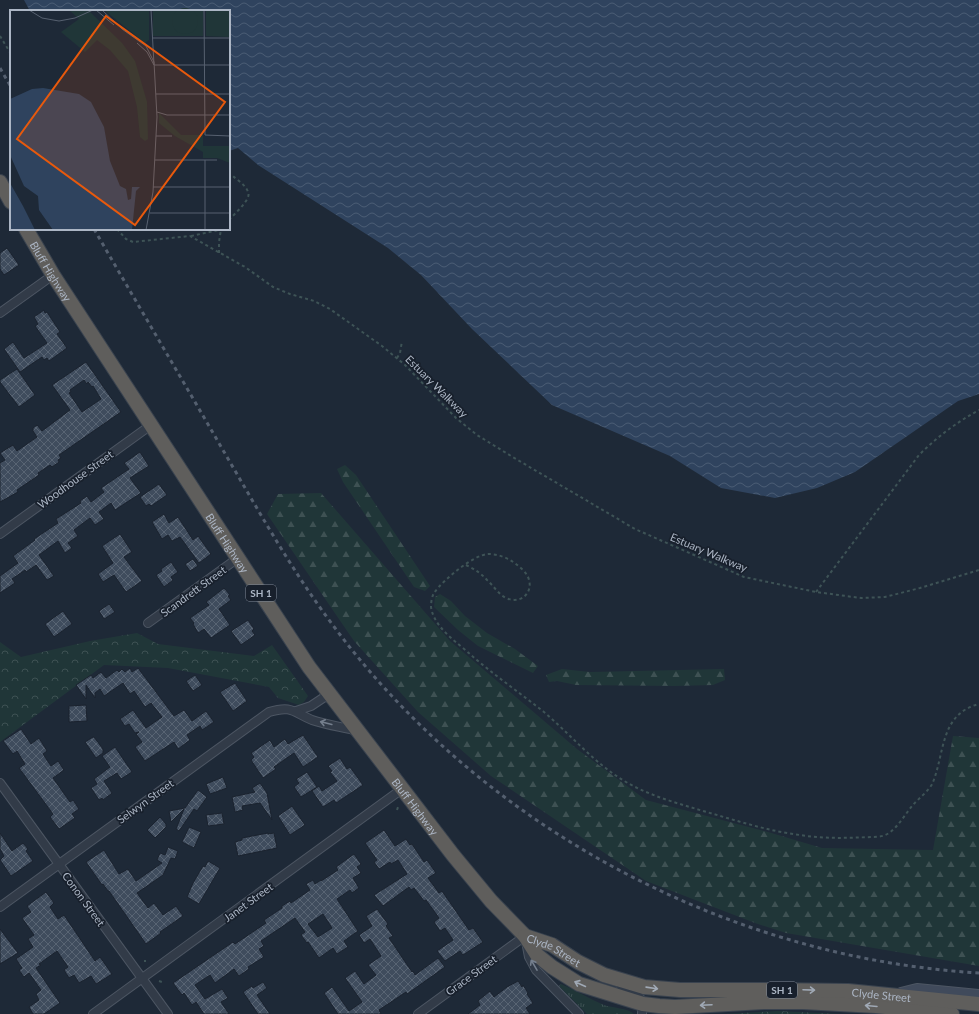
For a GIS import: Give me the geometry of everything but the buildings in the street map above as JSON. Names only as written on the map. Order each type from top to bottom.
[{"type":"highway","points":[[0,182],[10,200]]},
{"type":"highway","name":"Bluff Highway","points":[[27,230],[53,275],[309,668],[453,855],[491,901],[525,936]]},
{"type":"highway","name":"Clyde Street","points":[[525,936],[552,945],[588,968],[618,980],[660,989],[808,990],[896,995],[979,1004]]},
{"type":"highway","name":"Clyde Street","points":[[525,936],[537,955],[552,967],[579,984],[643,1009],[758,1002],[803,1002],[876,1006],[952,1014]]},
{"type":"main road","points":[[896,995],[917,990],[979,996]]},
{"type":"street","points":[[0,313],[53,275]]},
{"type":"street","name":"Woodhouse Street","points":[[0,534],[151,425]]},
{"type":"street","name":"Scandrett Street","points":[[148,623],[238,558]]},
{"type":"street","name":"Selwyn Street","points":[[296,711],[311,706],[329,694]]},
{"type":"street","name":"Selwyn Street","points":[[0,907],[261,716],[276,710],[288,709],[296,711],[313,720],[358,731]]},
{"type":"street","name":"Conon Street","points":[[0,783],[168,1014]]},
{"type":"street","name":"Janet Street","points":[[93,1014],[402,789]]},
{"type":"street","points":[[525,936],[529,957],[536,970],[579,1014]]},
{"type":"street","name":"Grace Street","points":[[418,1014],[525,936]]},
{"type":"street","points":[[588,968],[599,979],[632,991],[641,999],[643,1009]]},
{"type":"path","points":[[0,36],[10,52]]},
{"type":"path","points":[[230,219],[249,196],[244,186],[232,176]]},
{"type":"path","points":[[118,230],[126,239],[133,242],[190,236],[220,230],[220,253]]},
{"type":"path","name":"Estuary Walkway","points":[[190,236],[245,267],[273,286],[290,294],[314,301],[330,309],[397,358],[456,418],[467,427],[516,459],[635,529],[744,577],[816,592],[861,598],[885,596],[920,588],[979,570]]},
{"type":"path","points":[[397,358],[400,353],[402,340]]},
{"type":"path","points":[[816,592],[919,455],[953,425],[979,410]]},
{"type":"path","points":[[466,565],[478,572],[500,595],[506,598],[513,600],[520,599],[526,595],[530,588],[530,581],[526,574],[510,559],[499,555],[487,554],[476,558],[466,565],[442,584],[433,594],[431,608],[439,624],[446,632],[484,667],[544,713],[593,757],[622,780],[667,800],[741,822],[819,838],[871,838],[887,834],[894,829],[913,805],[933,784],[944,740],[954,719],[962,712],[979,704]]},
{"type":"green space","points":[[345,465],[356,475],[430,586],[425,591],[414,587],[343,482],[337,469]]},
{"type":"green space","points":[[321,493],[450,641],[577,749],[646,800],[768,832],[822,848],[933,850],[953,736],[979,738],[979,966],[786,933],[755,923],[646,881],[491,776],[418,712],[354,641],[267,514],[278,494]]},
{"type":"green space","points":[[440,594],[451,601],[465,616],[487,633],[515,649],[538,666],[533,673],[478,646],[458,630],[434,607],[435,597]]},
{"type":"green space","points":[[137,633],[158,644],[254,656],[272,645],[308,696],[304,702],[299,705],[278,698],[269,687],[168,668],[104,665],[0,742],[0,642],[21,657],[90,641]]},
{"type":"green space","points":[[562,669],[590,672],[724,669],[725,680],[713,685],[675,686],[576,685],[557,681],[549,682],[546,675]]},
{"type":"green space","points":[[561,984],[604,1005],[628,1010],[634,1014],[587,1014],[559,986]]},
{"type":"green space","points":[[777,1011],[840,1014],[726,1014]]},
{"type":"water","points":[[24,0],[979,0],[979,394],[958,401],[855,472],[817,488],[775,498],[721,488],[670,456],[552,405],[472,329],[421,275],[388,248],[258,165],[238,148],[230,151],[230,10],[29,10]]},
{"type":"railway","points":[[0,68],[10,85]]},
{"type":"railway","points":[[95,230],[265,522],[320,608],[395,700],[464,765],[539,822],[620,870],[705,910],[794,941],[886,962],[979,973]]}]
